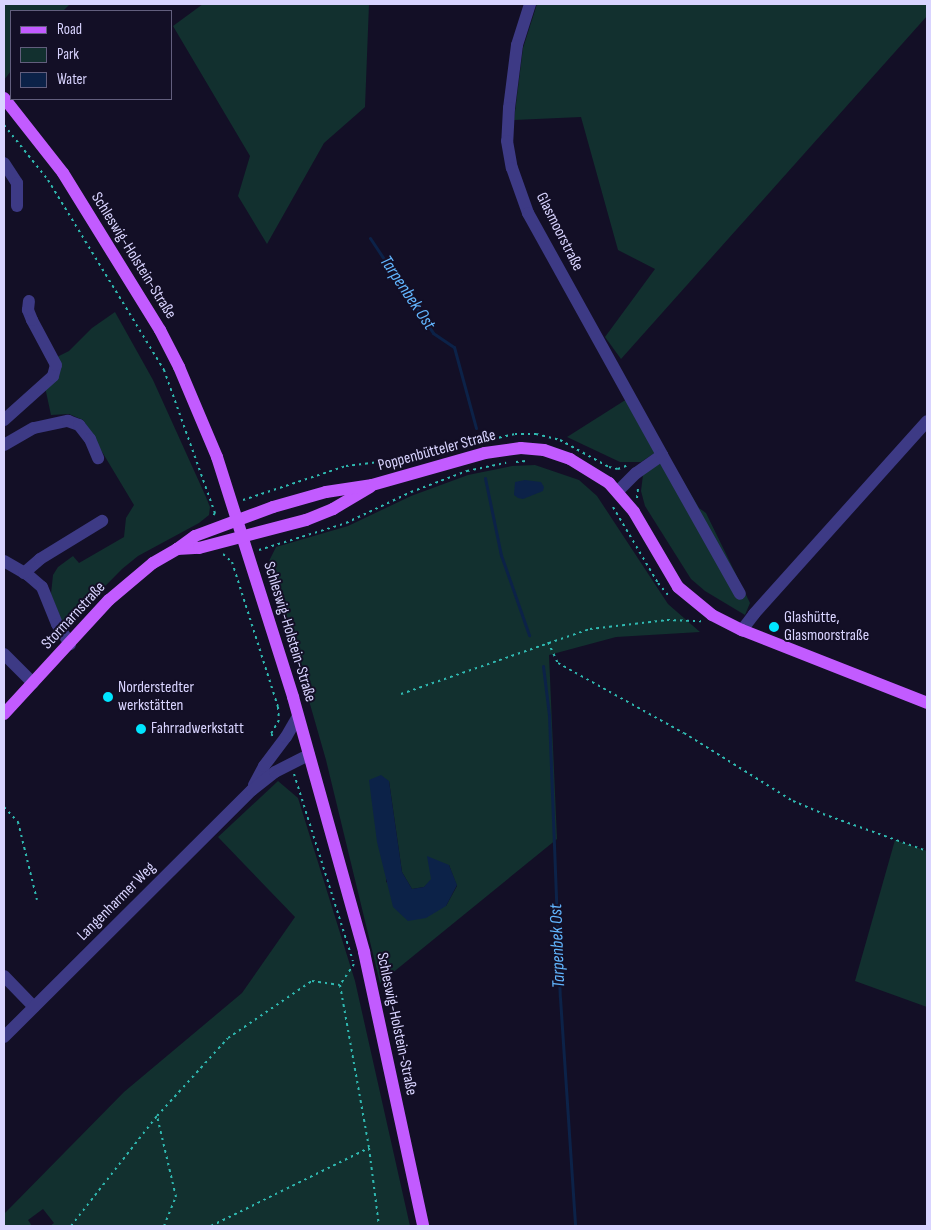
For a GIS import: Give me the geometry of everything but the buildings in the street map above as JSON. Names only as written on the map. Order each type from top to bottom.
[{"type":"main road","name":"Schleswig-Holstein-Straße","points":[[4,98],[63,174],[160,330],[202,419],[238,520],[298,716],[364,952],[423,1226]]},
{"type":"main road","name":"Poppenbütteler Straße","points":[[238,520],[326,492],[372,486],[485,453],[532,448],[544,450],[570,459],[600,476],[618,491],[634,512],[678,587],[712,615],[742,630],[927,703]]},
{"type":"main road","name":"Poppenbütteler Straße","points":[[243,537],[272,531],[333,509],[372,486]]},
{"type":"main road","name":"Stormarnstraße","points":[[4,714],[109,600],[140,572],[188,540],[238,520]]},
{"type":"main road","name":"Stormarnstraße","points":[[177,549],[199,548],[243,537]]},
{"type":"street","name":"Glasmoorstraße","points":[[530,4],[517,45],[507,141],[512,168],[528,213],[740,594]]},
{"type":"street","points":[[4,163],[18,183],[17,206]]},
{"type":"street","points":[[4,420],[53,376],[56,365],[32,320],[28,310],[29,301]]},
{"type":"street","points":[[4,444],[34,428],[68,421],[79,425],[90,439],[98,458]]},
{"type":"street","points":[[742,630],[754,614],[927,422]]},
{"type":"street","points":[[618,491],[640,470],[662,455]]},
{"type":"street","points":[[24,573],[40,559],[102,521]]},
{"type":"street","points":[[4,561],[42,587],[57,624],[70,644]]},
{"type":"street","points":[[4,654],[33,683]]},
{"type":"street","name":"Langenharmer Weg","points":[[252,790],[264,766],[298,716]]},
{"type":"street","name":"Langenharmer Weg","points":[[4,1037],[252,790],[290,763],[309,755]]},
{"type":"street","points":[[4,976],[34,1007]]},
{"type":"path","points":[[4,125],[48,180],[164,370],[215,513],[211,520],[214,528]]},
{"type":"path","points":[[227,556],[264,550],[346,523],[411,492],[466,472],[494,465],[532,461]]},
{"type":"path","points":[[218,543],[222,553],[232,562],[278,706],[279,720],[271,734],[280,745]]},
{"type":"path","points":[[401,694],[548,642],[590,630],[667,620],[699,623],[712,615]]},
{"type":"path","points":[[548,642],[558,663],[684,733],[793,801],[823,814],[927,851]]},
{"type":"path","points":[[290,763],[356,971]]},
{"type":"path","points":[[4,807],[18,822],[37,900]]},
{"type":"path","points":[[364,952],[340,985],[369,1148],[380,1226]]},
{"type":"path","points":[[71,1226],[157,1116],[228,1038],[312,982],[340,985]]},
{"type":"path","points":[[157,1116],[176,1197],[164,1226]]},
{"type":"path","points":[[211,1226],[369,1148]]},
{"type":"green space","points":[[4,4],[70,4],[64,10],[10,10],[10,72],[4,80]]},
{"type":"green space","points":[[203,4],[369,4],[365,107],[324,143],[267,244],[238,196],[250,156],[173,26]]},
{"type":"green space","points":[[537,4],[927,4],[927,16],[621,359],[605,337],[655,269],[618,250],[581,117],[514,120],[523,48]]},
{"type":"green space","points":[[115,312],[153,380],[206,497],[210,507],[209,515],[199,523],[138,556],[122,569],[67,625],[63,624],[51,594],[53,575],[58,567],[73,556],[79,563],[124,537],[126,518],[134,505],[83,420],[69,414],[51,415],[45,387],[53,359],[69,351],[92,328]]},
{"type":"green space","points":[[627,399],[656,452],[641,462],[620,462],[567,437]]},
{"type":"green space","points":[[668,455],[699,508],[706,513],[750,603],[745,615],[705,591],[691,579],[645,506],[641,491],[643,475]]},
{"type":"green space","points":[[535,465],[579,480],[597,496],[668,604],[700,632],[616,637],[549,655],[557,839],[380,983],[326,760],[269,561],[276,547],[348,526],[411,496],[468,475],[512,466]],"holes":[[[389,781],[402,872],[412,889],[424,887],[449,865],[457,886],[446,906],[386,882]]]},
{"type":"green space","points":[[278,781],[298,798],[355,981],[410,1226],[50,1226],[54,1223],[43,1209],[28,1220],[32,1226],[4,1226],[4,1214],[124,1092],[242,993],[295,917],[218,837]]},
{"type":"green space","points":[[895,840],[927,851],[927,1007],[855,981]]},
{"type":"water","points":[[525,480],[541,482],[544,487],[543,491],[523,499],[518,498],[514,495],[515,482]]},
{"type":"water","points":[[381,775],[389,781],[402,872],[412,889],[424,887],[431,879],[427,856],[449,865],[457,885],[446,906],[426,918],[408,921],[393,907],[377,842],[369,780]]},
{"type":"waterway","name":"Tarpenbek Ost","points":[[370,238],[433,333],[454,347],[476,428]]},
{"type":"waterway","name":"Tarpenbek Ost","points":[[485,478],[501,555],[529,635]]},
{"type":"waterway","name":"Tarpenbek Ost","points":[[543,666],[549,715],[560,998],[575,1226]]},
{"type":"place","name":"Glashütte, Glasmoorstraße","points":[[774,627]]},
{"type":"place","name":"Norderstedter werkstätten","points":[[108,697]]},
{"type":"place","name":"Fahrradwerkstatt","points":[[141,729]]}]
